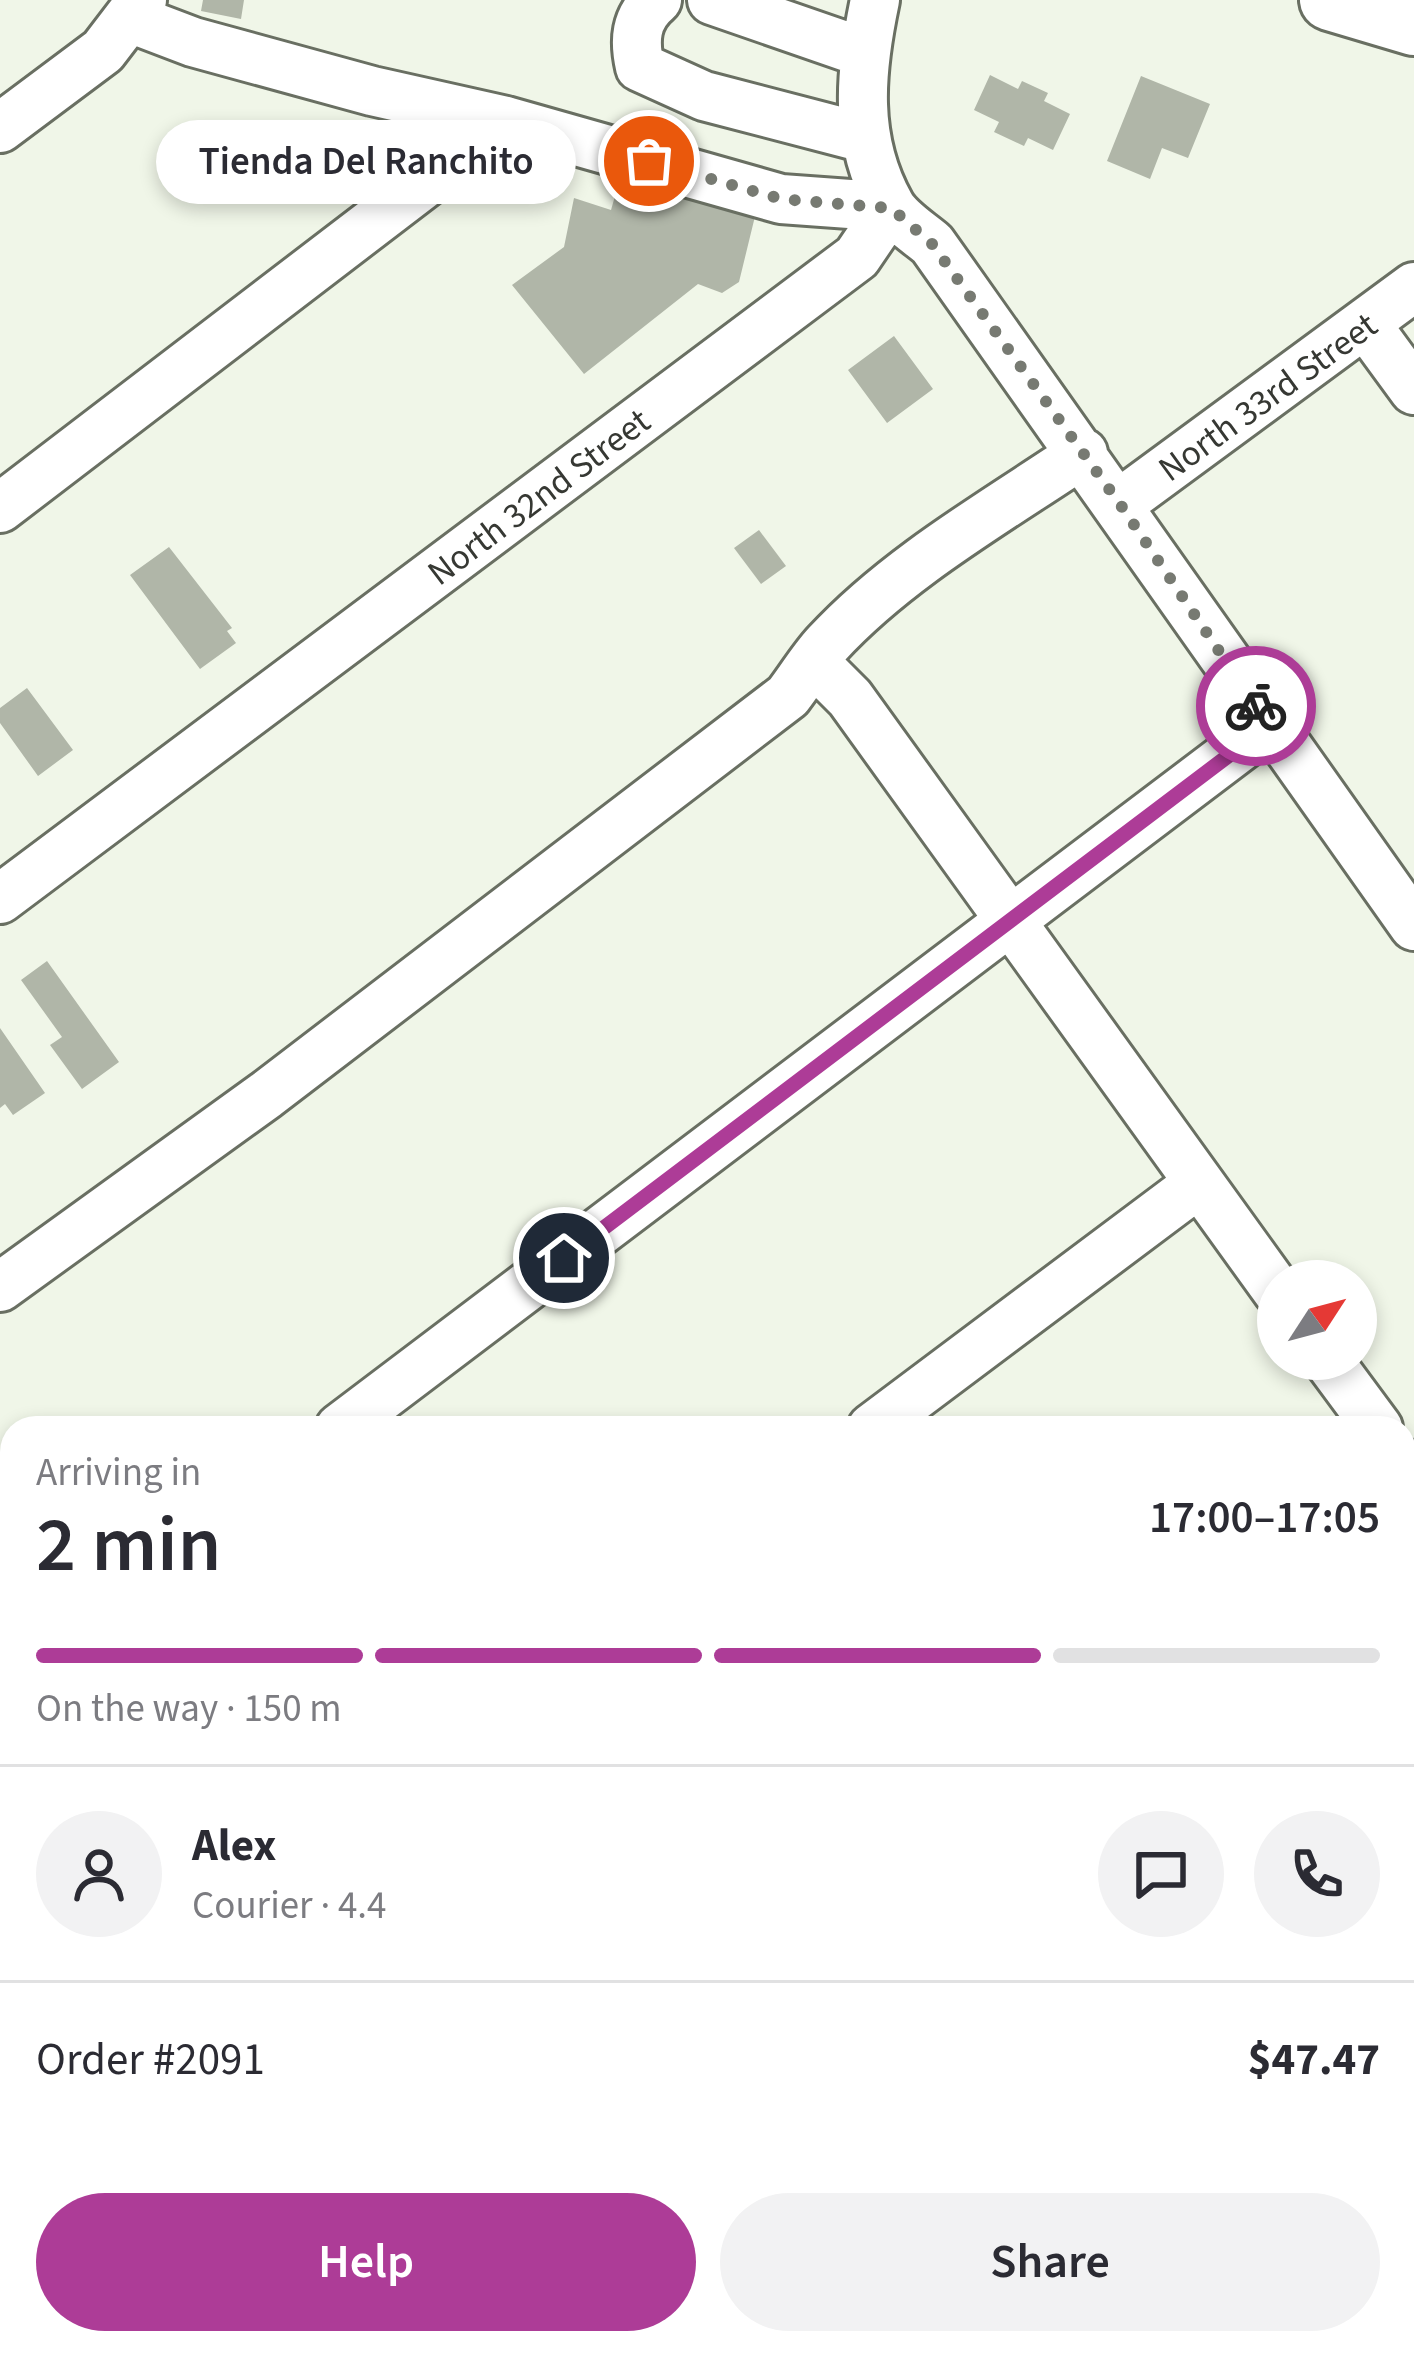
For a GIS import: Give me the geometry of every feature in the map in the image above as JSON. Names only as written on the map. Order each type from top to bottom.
[{"type":"main road","points":[[1330,0],[1414,25]]},
{"type":"street","points":[[656,0],[640,20],[635,46],[640,67],[704,96],[865,138]]},
{"type":"street","points":[[712,0],[865,53]]},
{"type":"street","points":[[875,0],[859,105],[865,138],[891,208],[932,244],[1414,926]]},
{"type":"street","points":[[0,128],[103,51],[136,9],[193,42],[506,121],[781,199],[891,208]]},
{"type":"street","points":[[0,508],[506,121]]},
{"type":"street","name":"North 32nd Street","points":[[0,899],[856,257],[891,208]]},
{"type":"street","name":"North 33rd Street","points":[[1120,504],[1414,287]]},
{"type":"street","points":[[1365,323],[1414,390]]},
{"type":"street","points":[[0,1287],[425,975],[788,696],[827,644],[961,535],[1083,453]]},
{"type":"street","points":[[814,662],[850,698],[1257,1263]]},
{"type":"street","points":[[356,1416],[1269,725]]},
{"type":"street","points":[[888,1416],[1199,1183]]},
{"type":"street","points":[[1343,1380],[1369,1416]]},
{"type":"building","points":[[203,0],[244,0],[241,19],[201,11]]},
{"type":"building","points":[[990,75],[1018,89],[1022,81],[1048,93],[1044,101],[1070,114],[1053,150],[1028,138],[1024,146],[994,132],[999,122],[974,110]]},
{"type":"building","points":[[1141,76],[1210,104],[1188,158],[1162,148],[1150,179],[1107,161]]},
{"type":"building","points":[[623,168],[758,204],[739,282],[722,293],[698,284],[584,374],[512,285],[564,247],[574,198],[611,210]]},
{"type":"building","points":[[894,336],[933,389],[887,423],[848,370]]},
{"type":"building","points":[[759,530],[786,566],[761,584],[734,548]]},
{"type":"building","points":[[169,547],[232,628],[227,631],[236,643],[200,669],[130,575]]},
{"type":"building","points":[[27,688],[73,750],[38,776],[0,723],[0,708]]},
{"type":"building","points":[[47,961],[119,1062],[82,1089],[50,1045],[62,1037],[21,980]]},
{"type":"building","points":[[0,1028],[45,1093],[13,1115],[5,1104],[0,1108]]},
{"type":"way so far","points":[[649,161],[781,199],[891,208],[932,244],[1120,504],[1256,706]]},
{"type":"place","name":"Tienda Del Ranchito","points":[[649,161]]},
{"type":"route","points":[[564,1258],[1269,725],[1256,706]]}]
